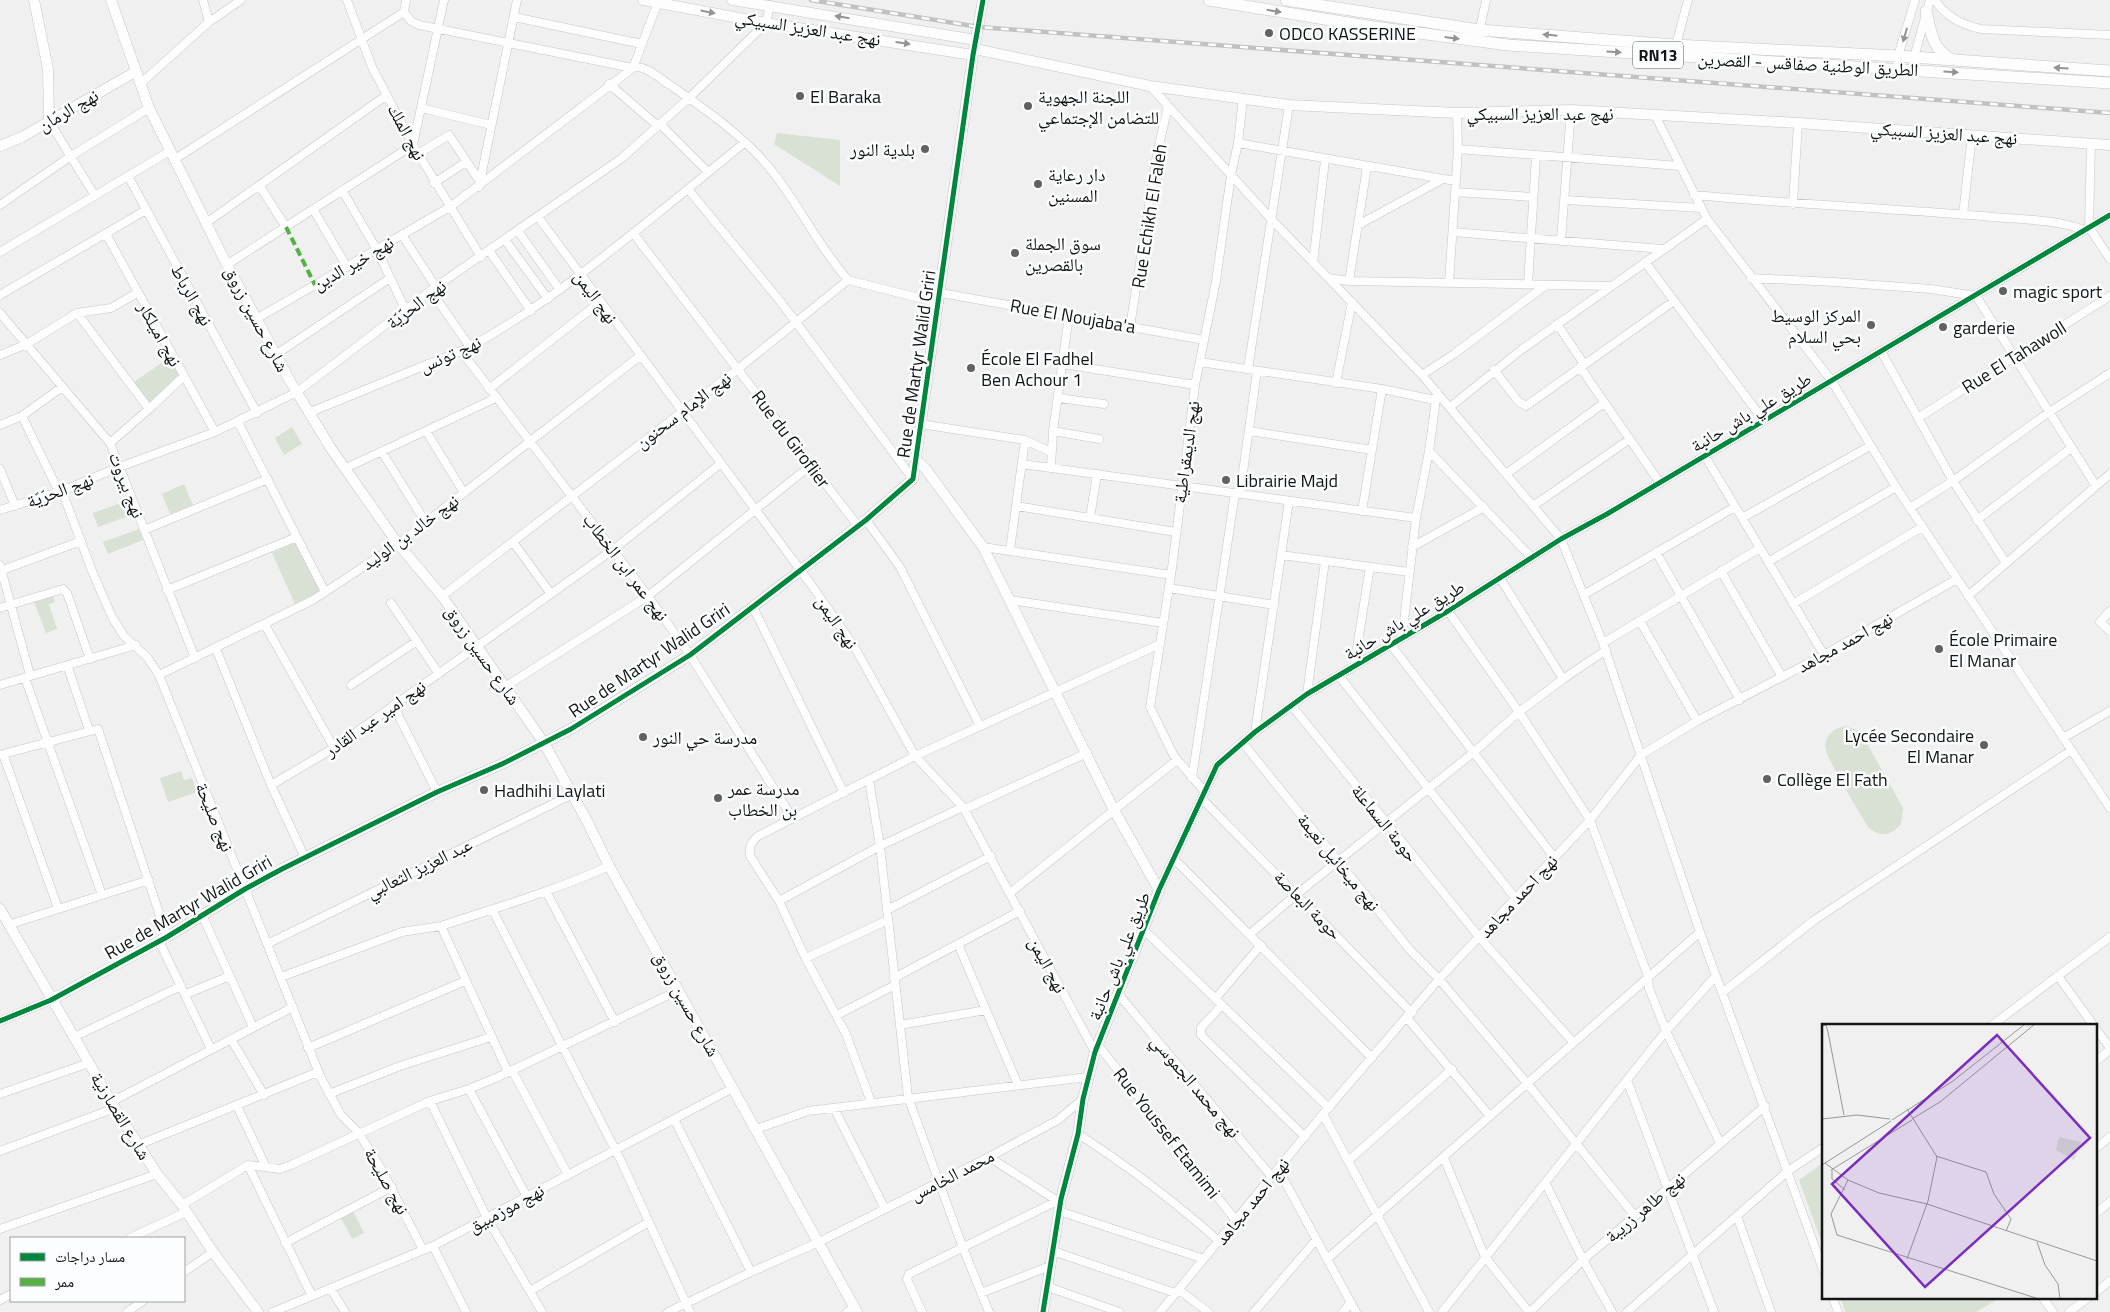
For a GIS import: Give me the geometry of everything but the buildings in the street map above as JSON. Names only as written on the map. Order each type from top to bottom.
[{"type":"main road","name":"الطريق الوطنية صفاقس - القصرين","points":[[1209,0],[1367,26],[1421,28],[1478,35],[1897,69],[2110,83]]},
{"type":"main road","name":"الطريق الوطنية صفاقس - القصرين","points":[[1286,0],[1370,13],[1421,28]]},
{"type":"main road","points":[[1300,15],[1303,3]]},
{"type":"main road","points":[[1928,5],[1932,38],[1936,48],[1944,56],[1957,62]]},
{"type":"main road","points":[[1367,26],[1370,13]]},
{"type":"main road","name":"الطريق الوطنية صفاقس - القصرين","points":[[1675,51],[1898,56],[1957,62],[2110,71]]},
{"type":"street","points":[[34,0],[48,69],[49,121],[95,196]]},
{"type":"street","name":"شارع حسين زروق","points":[[111,0],[149,108],[275,355],[308,413],[398,544],[442,596],[544,743],[573,794],[609,866],[756,1128],[853,1311]]},
{"type":"street","points":[[203,0],[209,22]]},
{"type":"street","points":[[140,84],[209,22],[241,0]]},
{"type":"street","name":"نهج الملك","points":[[347,0],[372,67],[434,183],[481,256]]},
{"type":"street","points":[[0,252],[128,176],[172,155],[362,40],[404,12],[406,0]]},
{"type":"street","points":[[228,264],[413,145],[444,0]]},
{"type":"street","points":[[480,185],[517,0]]},
{"type":"street","name":"نهج عبد العزيز السبيكي","points":[[643,0],[766,23],[975,48]]},
{"type":"street","name":"نهج عبد العزيز السبيكي","points":[[732,0],[770,5],[1150,86],[1289,106],[1457,113],[1571,110],[1798,122],[2110,145]]},
{"type":"street","name":"Rue de Martyr Walid Griri","points":[[0,1021],[52,1000],[203,917],[244,889],[304,858],[437,792],[502,764],[571,729],[690,655],[862,523],[913,479],[983,0]]},
{"type":"street","points":[[1478,35],[1486,0]]},
{"type":"street","points":[[1675,51],[1688,0]]},
{"type":"street","points":[[1897,69],[1898,56],[1915,0]]},
{"type":"street","points":[[1935,0],[1943,11],[1953,18],[1967,26],[1981,29],[2110,36]]},
{"type":"street","points":[[633,68],[658,2]]},
{"type":"street","points":[[766,23],[770,5]]},
{"type":"street","points":[[1912,70],[1913,57],[1928,5]]},
{"type":"street","points":[[404,12],[411,21],[439,30],[633,68],[643,68],[689,98],[744,143],[772,171],[788,192],[829,259],[848,280],[940,298]]},
{"type":"street","points":[[514,17],[642,44]]},
{"type":"street","name":"نهج الحرّيّة","points":[[0,510],[62,491],[215,432],[297,392],[434,289],[481,256],[490,252],[622,158],[689,98],[766,23]]},
{"type":"street","name":"نهج خير الدين","points":[[256,319],[450,207],[633,68]]},
{"type":"street","name":"نهج الرمّان","points":[[0,146],[49,121],[135,72]]},
{"type":"street","points":[[610,84],[659,125],[708,172]]},
{"type":"street","points":[[1150,86],[1273,221],[1422,375],[1436,396],[1450,408],[1560,538],[1585,594],[1605,647],[1700,932],[1822,1266]]},
{"type":"street","points":[[206,223],[387,95]]},
{"type":"street","name":"نهج الديمقراطية","points":[[1203,796],[1192,778],[1177,760],[1150,707],[1171,575],[1195,385],[1216,281],[1231,175],[1238,143],[1243,98]]},
{"type":"street","name":"Rue Echikh El Faleh","points":[[1130,327],[1157,154],[1168,106]]},
{"type":"street","points":[[1192,778],[1220,595],[1248,431],[1252,370],[1281,151],[1289,106]]},
{"type":"street","points":[[0,205],[71,156],[149,108]]},
{"type":"street","points":[[421,108],[491,125]]},
{"type":"street","points":[[1561,241],[1571,110]]},
{"type":"street","points":[[1449,283],[1458,149],[1457,113]]},
{"type":"street","points":[[1655,115],[1707,219],[1830,380],[1922,527],[2064,738],[2070,751],[2110,808]]},
{"type":"street","points":[[1793,204],[1798,122]]},
{"type":"street","points":[[418,154],[448,135],[480,185]]},
{"type":"street","points":[[1963,215],[1972,135]]},
{"type":"street","name":"نهج تونس","points":[[308,413],[470,347],[530,311],[580,276],[744,143]]},
{"type":"street","points":[[1238,143],[1325,160],[1455,181]]},
{"type":"street","points":[[2092,144],[2087,229],[2110,259]]},
{"type":"street","points":[[1458,149],[1680,166]]},
{"type":"street","points":[[1528,284],[1536,156]]},
{"type":"street","points":[[1313,263],[1325,160]]},
{"type":"street","points":[[434,183],[466,162]]},
{"type":"street","points":[[1349,280],[1367,167]]},
{"type":"street","name":"نهج الرباط","points":[[128,176],[257,413]]},
{"type":"street","points":[[1358,225],[1441,180]]},
{"type":"street","points":[[259,185],[286,227]]},
{"type":"street","points":[[688,188],[796,323],[913,479]]},
{"type":"street","points":[[342,190],[376,250],[406,311]]},
{"type":"street","points":[[1455,192],[1533,197]]},
{"type":"street","points":[[1694,195],[1793,204],[1963,215],[2062,224],[2087,229]]},
{"type":"street","points":[[1565,200],[1701,208]]},
{"type":"street","points":[[313,209],[346,267]]},
{"type":"street","points":[[0,295],[146,210]]},
{"type":"street","name":"طريق علي باش حانبة","points":[[1043,1312],[1059,1211],[1058,1200],[1078,1134],[1083,1099],[1096,1049],[1159,890],[1217,765],[1242,742],[1307,694],[1448,611],[1560,538],[1660,483],[1830,380],[1976,296],[2110,215]]},
{"type":"street","name":"نهج اليمن","points":[[538,217],[680,411],[801,571],[854,646],[915,756],[964,808],[1096,1049]]},
{"type":"street","points":[[1450,408],[1494,370],[1707,219]]},
{"type":"street","points":[[518,231],[560,290]]},
{"type":"street","points":[[1452,232],[1663,249]]},
{"type":"street","name":"Rue du Giroflier","points":[[633,233],[811,465],[904,575],[980,726]]},
{"type":"street","name":"نهج اميلكار","points":[[106,234],[215,432]]},
{"type":"street","points":[[402,235],[470,347]]},
{"type":"street","points":[[505,240],[548,299]]},
{"type":"street","points":[[490,252],[530,311]]},
{"type":"street","points":[[1645,262],[1764,421]]},
{"type":"street","points":[[275,355],[390,278]]},
{"type":"street","points":[[1329,278],[1449,283],[1612,286]]},
{"type":"street","points":[[1751,278],[1932,289],[1976,296],[2048,413],[2096,486]]},
{"type":"street","name":"نهج الإمام سحنون","points":[[442,596],[796,323],[848,280]]},
{"type":"street","points":[[1422,375],[1454,354],[1546,285]]},
{"type":"street","points":[[0,355],[27,344],[77,313],[111,308],[137,293]]},
{"type":"street","name":"Rue El Tahawoll","points":[[1918,418],[2110,296]]},
{"type":"street","name":"Rue El Noujaba'a","points":[[940,298],[1068,316],[1204,340]]},
{"type":"street","points":[[1494,370],[1524,406],[1674,301]]},
{"type":"street","points":[[489,389],[600,302]]},
{"type":"street","points":[[1336,383],[1352,302]]},
{"type":"street","name":"نهج بيروت","points":[[0,313],[110,444],[195,658]]},
{"type":"street","points":[[77,313],[149,409]]},
{"type":"street","points":[[1052,467],[1053,431],[1068,316]]},
{"type":"street","points":[[1557,324],[1604,403],[1660,483]]},
{"type":"street","name":"نهج عمر ابن الخطاب","points":[[461,351],[529,442],[614,550],[690,655],[793,819]]},
{"type":"street","points":[[1881,351],[1953,481],[2006,563]]},
{"type":"street","name":"نهج خالد بن الوليد","points":[[159,675],[265,625],[325,592],[398,544],[640,356]]},
{"type":"street","points":[[1200,362],[1436,396]]},
{"type":"street","points":[[1063,364],[1195,385]]},
{"type":"street","points":[[110,444],[184,376]]},
{"type":"street","points":[[1910,508],[1953,481],[2048,413],[2109,377]]},
{"type":"street","points":[[0,425],[22,416],[62,387]]},
{"type":"street","points":[[1362,511],[1382,389]]},
{"type":"street","points":[[1402,638],[1416,518],[1429,451],[1436,396]]},
{"type":"street","points":[[346,468],[496,398]]},
{"type":"street","points":[[1058,398],[1104,404]]},
{"type":"street","points":[[1506,474],[1604,403]]},
{"type":"street","name":"نهج صليحة","points":[[22,416],[57,488],[62,491],[112,617],[124,636],[147,657],[159,675],[318,1072],[345,1120],[358,1132],[392,1187],[423,1250]]},
{"type":"street","points":[[238,422],[325,592]]},
{"type":"street","points":[[920,424],[1025,440],[1052,452]]},
{"type":"street","points":[[426,431],[464,493]]},
{"type":"street","points":[[1053,431],[1099,439]]},
{"type":"street","points":[[1248,431],[1372,450]]},
{"type":"street","points":[[1533,506],[1630,439]]},
{"type":"street","points":[[1010,550],[1025,440]]},
{"type":"street","points":[[1742,518],[1870,446]]},
{"type":"street","points":[[1977,520],[2071,448]]},
{"type":"street","points":[[1429,451],[1532,558]]},
{"type":"street","points":[[382,452],[426,523]]},
{"type":"street","points":[[1705,456],[1824,655]]},
{"type":"street","points":[[915,459],[924,468],[984,547],[1114,810],[1159,890]]},
{"type":"street","name":"نهج امير عبد القادر","points":[[271,785],[334,748],[614,550],[720,464]]},
{"type":"street","points":[[1022,464],[1416,518]]},
{"type":"street","points":[[506,686],[648,596],[811,465]]},
{"type":"street","points":[[0,469],[15,506]]},
{"type":"street","points":[[1090,518],[1098,474]]},
{"type":"street","points":[[1968,596],[2110,474]]},
{"type":"street","points":[[144,530],[268,479]]},
{"type":"street","points":[[1768,562],[1896,487]]},
{"type":"street","points":[[1255,732],[1289,501]]},
{"type":"street","points":[[1016,506],[1176,532]]},
{"type":"street","points":[[1412,547],[1484,506]]},
{"type":"street","points":[[1585,594],[1735,507]]},
{"type":"street","points":[[1793,604],[1922,527]]},
{"type":"street","points":[[167,590],[297,537]]},
{"type":"street","points":[[81,541],[0,569],[12,604],[28,676],[48,742],[102,895]]},
{"type":"street","points":[[513,542],[551,594]]},
{"type":"street","points":[[984,547],[1171,575]]},
{"type":"street","points":[[1250,934],[1474,752],[1519,712],[1640,621],[1760,548]]},
{"type":"street","points":[[1656,552],[1740,700]]},
{"type":"street","points":[[1282,555],[1409,572]]},
{"type":"street","points":[[1307,694],[1325,561]]},
{"type":"street","points":[[1354,666],[1370,567]]},
{"type":"street","points":[[1721,572],[1782,677]]},
{"type":"street","points":[[1500,578],[1563,679]]},
{"type":"street","name":"نهج احمد مجاهد","points":[[1160,1312],[1237,1222],[1323,1114],[1439,979],[1590,820],[1641,755],[1697,721],[1824,655],[1957,579]]},
{"type":"street","points":[[0,608],[60,588],[66,590],[90,659]]},
{"type":"street","points":[[1169,588],[1274,605]]},
{"type":"street","points":[[1010,600],[1164,623]]},
{"type":"street","points":[[391,603],[439,674]]},
{"type":"street","points":[[753,607],[844,792]]},
{"type":"street","points":[[1448,611],[1519,712],[1590,820],[1648,976],[1649,988],[1666,1031],[1720,1143]]},
{"type":"street","points":[[2110,611],[2100,622],[2110,631]]},
{"type":"street","points":[[1640,621],[1697,721]]},
{"type":"street","points":[[265,625],[334,748]]},
{"type":"street","points":[[351,685],[417,641]]},
{"type":"street","points":[[871,1102],[846,1034],[806,958],[780,900],[750,856],[749,848],[758,836],[915,756],[1160,644]]},
{"type":"street","points":[[0,685],[136,645]]},
{"type":"street","points":[[1391,645],[1554,857]]},
{"type":"street","points":[[216,649],[271,785],[304,858]]},
{"type":"street","points":[[67,665],[89,730]]},
{"type":"street","points":[[1339,676],[1516,898]]},
{"type":"street","points":[[393,706],[437,792]]},
{"type":"street","name":"حومة السماعلة","points":[[1292,706],[1385,824],[1480,938],[1572,1042]]},
{"type":"street","points":[[2064,738],[2110,711]]},
{"type":"street","points":[[58,908],[2,755],[96,728],[100,731],[149,880],[163,939],[181,986],[211,1049]]},
{"type":"street","name":"نهج ميخائيل نعيمة","points":[[1242,742],[1410,950],[1439,979],[1528,1083],[1575,1145],[1635,1216]]},
{"type":"street","points":[[1722,993],[1813,921],[2070,751]]},
{"type":"street","points":[[780,900],[880,846],[1087,753]]},
{"type":"street","points":[[1010,893],[1177,760]]},
{"type":"street","points":[[869,780],[880,846],[908,1097],[963,1248],[990,1312]]},
{"type":"street","name":"عبد العزيز الثعالبي","points":[[267,944],[573,794]]},
{"type":"street","name":"حومة البعاصة","points":[[1203,796],[1410,1015],[1490,1116]]},
{"type":"street","points":[[886,910],[991,856]]},
{"type":"street","points":[[1174,859],[1372,1058]]},
{"type":"street","points":[[280,976],[402,932],[441,926],[492,911],[609,866]]},
{"type":"street","points":[[8,925],[149,880]]},
{"type":"street","points":[[546,891],[615,1022]]},
{"type":"street","name":"شارع القصارنية","points":[[0,909],[138,1145],[157,1174],[184,1208],[253,1310]]},
{"type":"street","points":[[492,911],[616,1150],[690,1312]]},
{"type":"street","points":[[836,1015],[958,944],[1020,911]]},
{"type":"street","points":[[203,917],[254,1027]]},
{"type":"street","points":[[806,958],[888,920]]},
{"type":"street","points":[[441,926],[490,1037],[568,1175]]},
{"type":"street","points":[[1144,930],[1329,1108]]},
{"type":"street","points":[[1327,1259],[1444,1158],[1572,1042],[1700,932]]},
{"type":"street","points":[[1994,1024],[2110,937]]},
{"type":"street","points":[[958,944],[1018,1085]]},
{"type":"street","points":[[1215,999],[1261,945]]},
{"type":"street","points":[[186,994],[230,976]]},
{"type":"street","points":[[1442,1312],[1546,1184],[1666,1031],[1716,976]]},
{"type":"street","points":[[2058,976],[2093,1024]]},
{"type":"street","points":[[308,1048],[465,981]]},
{"type":"street","points":[[74,1037],[181,986]]},
{"type":"street","points":[[132,1237],[184,1208],[248,1165],[280,1168],[291,1165],[358,1132],[430,1101],[470,1089],[510,1071],[679,990]]},
{"type":"street","name":"نهج محمد الجموسي","points":[[1119,995],[1272,1177]]},
{"type":"street","points":[[1222,1005],[1201,1028],[1201,1035],[1305,1137]]},
{"type":"street","points":[[0,1151],[113,1105],[211,1049],[293,1006]]},
{"type":"street","points":[[900,1024],[986,1010]]},
{"type":"street","points":[[2000,1019],[2004,1024]]},
{"type":"street","points":[[2098,1031],[2110,1049],[2098,1059]]},
{"type":"street","points":[[329,1094],[400,1066],[490,1037]]},
{"type":"street","points":[[232,1039],[264,1095]]},
{"type":"street","name":"Rue Youssef Etamimi","points":[[1096,1049],[1237,1222]]},
{"type":"street","points":[[0,1094],[89,1063]]},
{"type":"street","points":[[1349,1160],[1452,1069]]},
{"type":"street","points":[[138,1145],[318,1072]]},
{"type":"street","points":[[756,1128],[799,1113],[908,1097],[1088,1077]]},
{"type":"street","points":[[1627,1080],[1669,1186],[1692,1256],[1714,1312]]},
{"type":"street","name":"نهج موزمبيق","points":[[273,1312],[434,1246],[733,1088]]},
{"type":"street","points":[[470,1089],[526,1197]]},
{"type":"street","name":"محمد الخامس","points":[[668,1312],[817,1243],[989,1157],[1058,1120],[1083,1099]]},
{"type":"street","points":[[430,1101],[487,1218],[542,1312]]},
{"type":"street","points":[[237,1106],[266,1167]]},
{"type":"street","name":"نهج طاهر زريبة","points":[[1529,1312],[1583,1260],[1765,1106]]},
{"type":"street","points":[[834,1108],[885,1209]]},
{"type":"street","points":[[1323,1114],[1429,1312]]},
{"type":"street","points":[[674,1119],[751,1272]]},
{"type":"street","points":[[1078,1134],[1179,1207],[1220,1242]]},
{"type":"street","points":[[2098,1146],[2110,1137]]},
{"type":"street","points":[[1627,1312],[1788,1171],[1822,1148]]},
{"type":"street","points":[[989,1157],[1058,1200]]},
{"type":"street","points":[[1444,1158],[1485,1257],[1529,1312]]},
{"type":"street","points":[[248,1165],[312,1296]]},
{"type":"street","points":[[1278,1169],[1356,1312]]},
{"type":"street","points":[[0,1230],[157,1174]]},
{"type":"street","points":[[1546,1184],[1583,1260],[1612,1312]]},
{"type":"street","points":[[286,1243],[392,1187]]},
{"type":"street","points":[[922,1312],[907,1279],[909,1274],[1058,1200]]},
{"type":"street","points":[[2098,1211],[2110,1202]]},
{"type":"street","points":[[1059,1211],[1204,1260]]},
{"type":"street","points":[[1737,1216],[1771,1312]]},
{"type":"street","points":[[530,1291],[648,1222]]},
{"type":"street","points":[[1254,1312],[1316,1240]]},
{"type":"street","points":[[434,1246],[466,1312]]},
{"type":"street","points":[[1053,1251],[1177,1291],[1208,1312]]},
{"type":"street","points":[[185,1271],[213,1252]]},
{"type":"street","points":[[981,1293],[1050,1266]]},
{"type":"street","points":[[2098,1290],[2110,1281]]},
{"type":"street","points":[[1048,1287],[1119,1312]]},
{"type":"street","points":[[331,1288],[345,1312]]},
{"type":"street","points":[[1834,1300],[1838,1312]]},
{"type":"street","points":[[2045,1300],[2052,1312]]},
{"type":"street","points":[[2070,1312],[2085,1300]]},
{"type":"street","points":[[127,1312],[142,1302]]},
{"type":"street","points":[[1343,1312],[1350,1302]]},
{"type":"street","points":[[1537,1304],[1541,1312]]},
{"type":"shaded area","points":[[777,133],[840,140],[840,186],[774,144]]},
{"type":"shaded area","points":[[170,357],[181,375],[151,404],[134,382]]},
{"type":"shaded area","points":[[292,427],[302,444],[284,455],[275,438]]},
{"type":"shaded area","points":[[184,484],[193,505],[170,514],[162,494]]},
{"type":"shaded area","points":[[129,500],[134,514],[98,527],[93,513]]},
{"type":"shaded area","points":[[139,529],[143,540],[108,554],[103,542]]},
{"type":"shaded area","points":[[296,542],[320,591],[295,604],[272,553]]},
{"type":"shaded area","points":[[52,593],[55,602],[49,604],[57,629],[46,633],[33,599]]},
{"type":"shaded area","points":[[1845,726],[1862,734],[1903,808],[1901,824],[1890,833],[1882,834],[1869,828],[1828,756],[1825,745],[1828,737],[1833,731]]},
{"type":"shaded area","points":[[181,771],[184,780],[192,778],[197,792],[168,802],[160,778]]},
{"type":"shaded area","points":[[1822,1163],[1822,1243],[1799,1180]]},
{"type":"shaded area","points":[[353,1211],[364,1233],[352,1239],[340,1216]]},
{"type":"shaded area","points":[[1842,1300],[1997,1300],[1976,1312],[1845,1312]]},
{"type":"railway","points":[[811,0],[979,27],[2110,113]]},
{"type":"marked path","points":[[286,227],[315,285]]},
{"type":"cycle path","points":[[0,1021],[51,1000],[167,937],[245,889],[282,869],[437,792],[502,764],[571,729],[690,655],[866,520],[913,479],[973,55],[983,0]]},
{"type":"cycle path","points":[[1043,1312],[1061,1199],[1078,1134],[1083,1099],[1095,1052],[1159,890],[1217,765],[1255,732],[1307,694],[1448,611],[1561,539],[1607,514],[2110,215]]},
{"type":"place","name":"ODCO KASSERINE","points":[[1269,33]]},
{"type":"place","name":"El Baraka","points":[[800,96]]},
{"type":"place","name":"اللجنة الجهوية للتضامن الإجتماعي","points":[[1028,106]]},
{"type":"place","name":"بلدية النور","points":[[925,149]]},
{"type":"place","name":"دار رعاية المسنين","points":[[1038,184]]},
{"type":"place","name":"سوق الجملة بالقصرين","points":[[1015,253]]},
{"type":"place","name":"magic sport","points":[[2003,291]]},
{"type":"place","name":"المركز الوسيط بحي السلام","points":[[1871,325]]},
{"type":"place","name":"garderie","points":[[1943,327]]},
{"type":"place","name":"École El Fadhel Ben Achour 1","points":[[971,368]]},
{"type":"place","name":"Librairie Majd","points":[[1226,480]]},
{"type":"place","name":"École Primaire El Manar","points":[[1939,649]]},
{"type":"place","name":"مدرسة حي النور","points":[[643,737]]},
{"type":"place","name":"Lycée Secondaire El Manar","points":[[1984,745]]},
{"type":"place","name":"Collège El Fath","points":[[1767,779]]},
{"type":"place","name":"Hadhihi Laylati","points":[[484,790]]},
{"type":"place","name":"مدرسة عمر بن الخطاب","points":[[718,798]]}]
